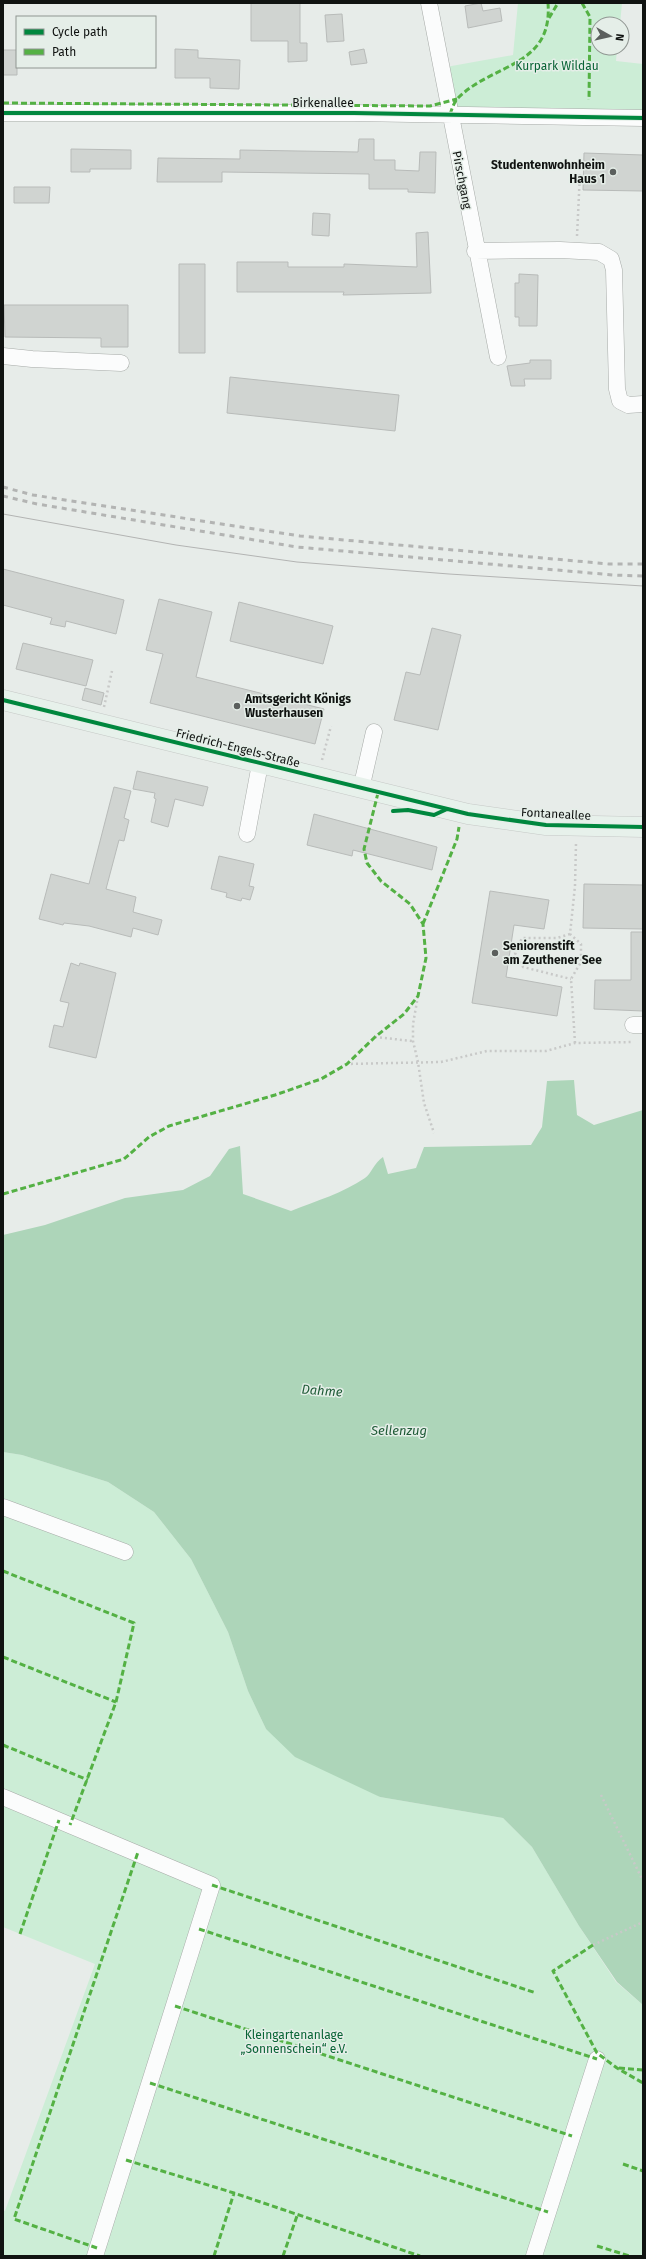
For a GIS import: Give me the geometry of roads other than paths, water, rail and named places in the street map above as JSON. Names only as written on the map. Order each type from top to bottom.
[{"type":"main road","name":"Friedrich-Engels-Straße","points":[[3,700],[468,814]]},
{"type":"main road","name":"Fontaneallee","points":[[468,814],[515,822],[546,825],[643,827]]},
{"type":"street","name":"Pirschgang","points":[[429,3],[475,251],[498,356]]},
{"type":"street","name":"Birkenallee","points":[[3,113],[450,114],[643,118]]},
{"type":"street","points":[[475,251],[599,252],[611,258],[614,270],[617,389],[620,401],[628,405],[643,404]]},
{"type":"street","points":[[3,356],[32,359],[121,363]]},
{"type":"street","points":[[361,789],[374,732]]},
{"type":"street","points":[[247,834],[260,764]]},
{"type":"street","points":[[3,1507],[125,1552]]},
{"type":"street","points":[[3,1797],[212,1885],[95,2256]]},
{"type":"street","points":[[534,2256],[597,2059]]},
{"type":"water","name":"Sellenzug","points":[[574,1080],[577,1115],[594,1125],[643,1110],[643,2005],[617,1982],[579,1926],[532,1847],[503,1818],[380,1797],[295,1757],[266,1729],[248,1691],[228,1632],[191,1559],[154,1512],[108,1482],[22,1455],[3,1452],[3,1235],[45,1225],[125,1198],[183,1190],[210,1176],[229,1149],[240,1146],[243,1194],[291,1211],[357,1183],[367,1176],[377,1162],[383,1157],[388,1174],[416,1168],[424,1147],[531,1145],[542,1127],[547,1081]]},
{"type":"tram line","points":[[3,514],[176,545],[297,562],[449,574],[643,586]]},
{"type":"railway","points":[[3,487],[33,495],[300,536],[609,564],[643,564]]},
{"type":"railway","points":[[3,496],[37,504],[297,547],[613,575],[643,576]]},
{"type":"place","name":"Studentenwohnheim Haus 1","points":[[613,172]]},
{"type":"place","name":"Amtsgericht Königs Wusterhausen","points":[[237,706]]},
{"type":"place","name":"Seniorenstift am Zeuthener See","points":[[495,953]]},
{"type":"park label","name":"Kurpark Wildau","points":[[557,66]]},
{"type":"park label","name":"Kleingartenanlage „Sonnenschein“ e.V.","points":[[294,2042]]},
{"type":"water label","name":"Dahme","points":[[322,1390]]}]
